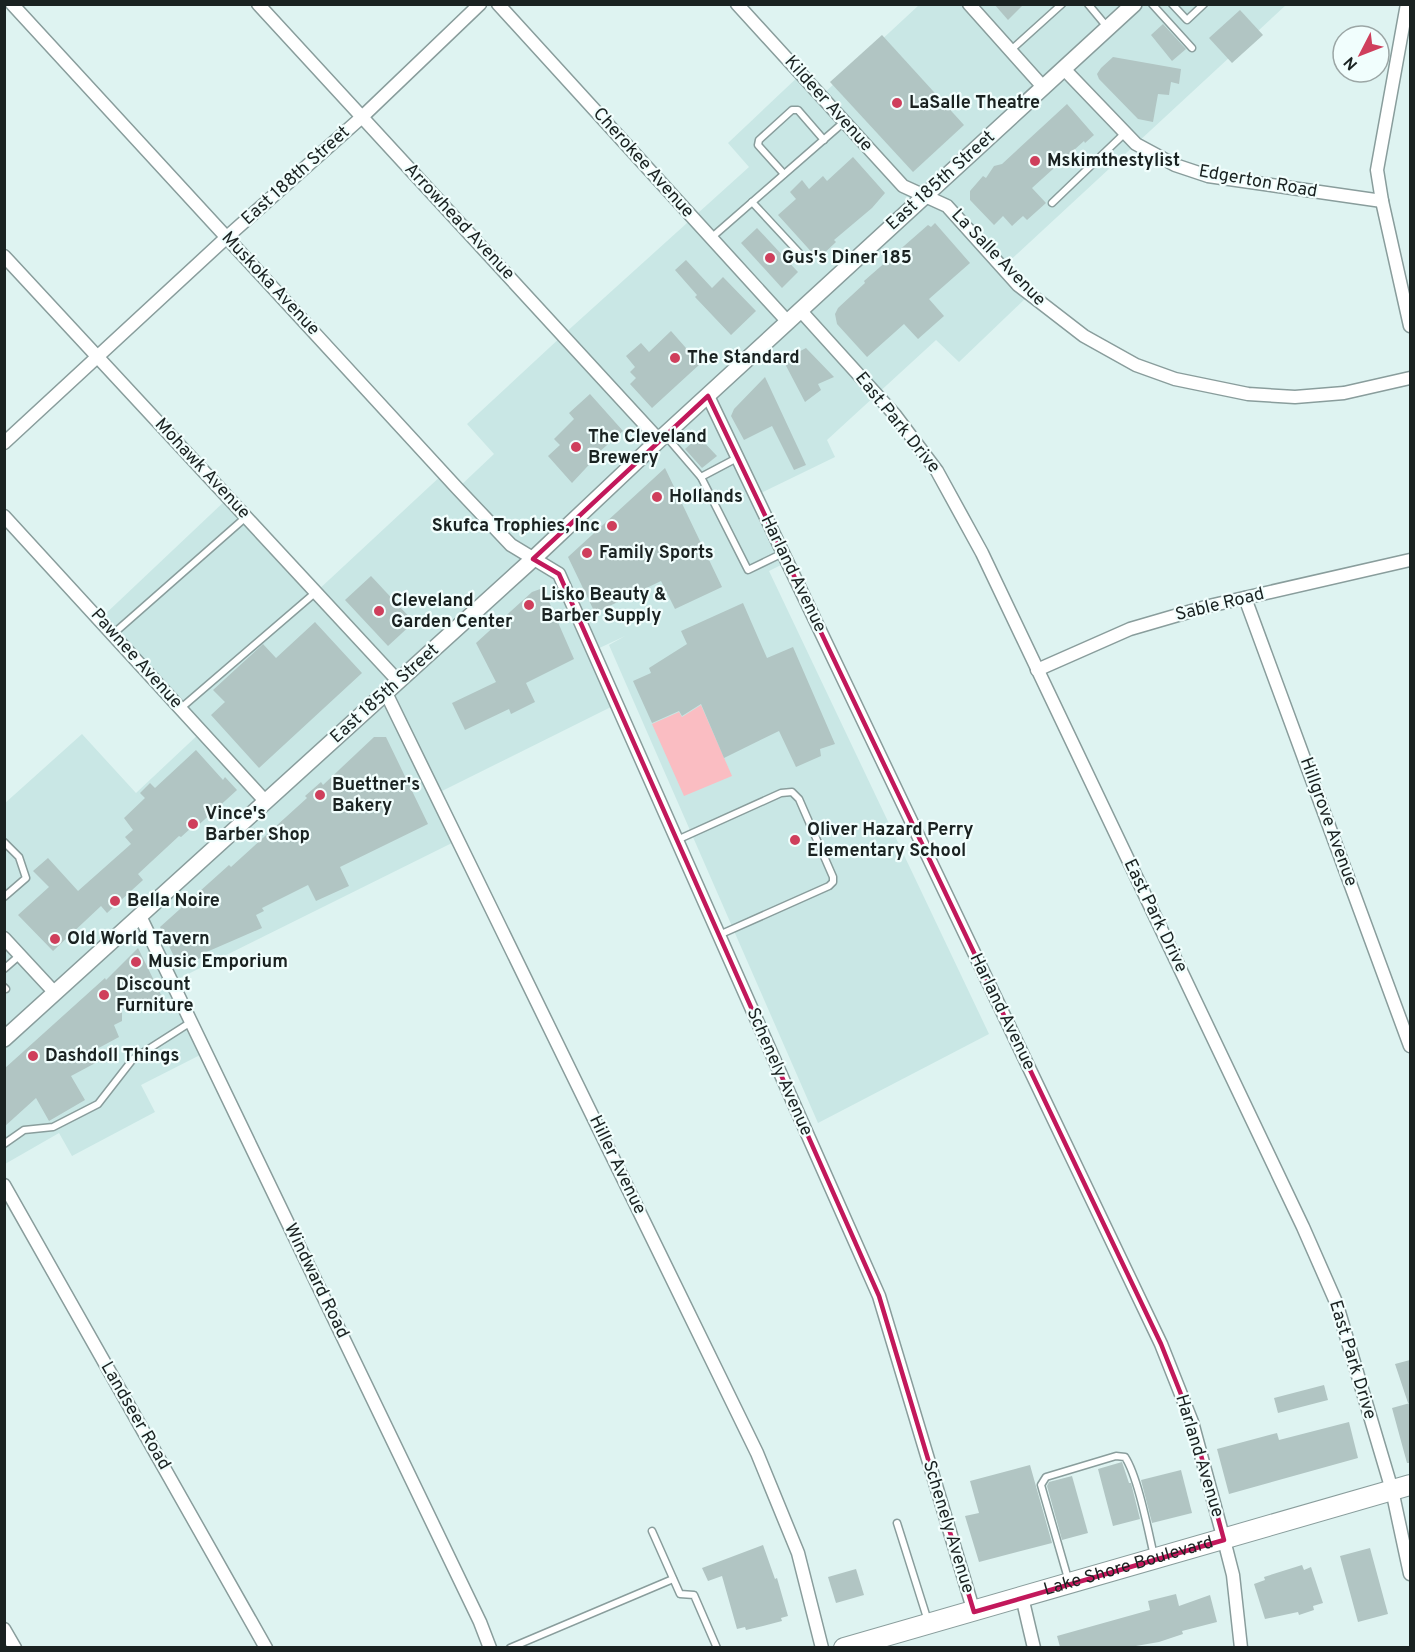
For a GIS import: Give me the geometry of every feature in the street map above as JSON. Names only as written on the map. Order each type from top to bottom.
[{"type":"main road","name":"Lake Shore Boulevard","points":[[844,1647],[874,1644],[929,1624],[1401,1487]]},
{"type":"street","name":"Muskoka Avenue","points":[[12,4],[465,496],[512,545],[533,559]]},
{"type":"street","name":"Arrowhead Avenue","points":[[258,4],[662,437]]},
{"type":"street","name":"East 188th Street","points":[[4,443],[227,237],[362,117],[480,4]]},
{"type":"street","name":"Cherokee Avenue","points":[[498,4],[788,321]]},
{"type":"street","name":"Kildeer Avenue","points":[[737,4],[903,186],[925,195]]},
{"type":"street","points":[[969,4],[1044,88]]},
{"type":"street","name":"East 185th Street","points":[[4,1039],[399,682],[1134,4]]},
{"type":"street","points":[[1407,4],[1377,170],[1410,326]]},
{"type":"street","name":"Edgerton Road","points":[[1064,69],[1136,144],[1175,165],[1208,176],[1382,201]]},
{"type":"street","name":"La Salle Avenue","points":[[925,195],[947,206],[1018,285],[1052,313],[1084,336],[1136,365],[1175,379],[1248,394],[1295,397],[1344,393],[1410,378]]},
{"type":"street","name":"Mohawk Avenue","points":[[4,256],[399,682]]},
{"type":"street","name":"East Park Drive","points":[[800,310],[895,415],[937,471],[982,553],[1303,1227],[1335,1302],[1401,1487],[1410,1574]]},
{"type":"street","name":"Harland Avenue","points":[[708,396],[1161,1344],[1192,1422],[1224,1540],[1233,1575],[1241,1647]]},
{"type":"street","name":"Pawnee Avenue","points":[[4,516],[266,802]]},
{"type":"street","name":"Schenely Avenue","points":[[533,559],[559,574],[879,1296],[974,1612]]},
{"type":"street","name":"Sable Road","points":[[1037,670],[1130,629],[1245,598],[1410,560]]},
{"type":"street","name":"Hillgrove Avenue","points":[[1245,598],[1410,1046]]},
{"type":"street","name":"Hiller Avenue","points":[[386,693],[757,1453],[798,1553],[822,1647]]},
{"type":"street","name":"Windward Road","points":[[140,916],[490,1647]]},
{"type":"street","points":[[4,938],[55,993]]},
{"type":"street","name":"Landseer Road","points":[[4,1185],[266,1647]]},
{"type":"street","points":[[1022,1597],[1034,1647]]},
{"type":"street","points":[[4,1629],[15,1647]]},
{"type":"lane","points":[[1010,51],[1062,4]]},
{"type":"lane","points":[[1088,4],[1108,29]]},
{"type":"lane","points":[[1152,4],[1192,48]]},
{"type":"lane","points":[[1172,4],[1186,20],[1204,4]]},
{"type":"lane","points":[[784,174],[758,145],[759,140],[792,110],[798,110],[824,140]]},
{"type":"lane","points":[[711,238],[844,122]]},
{"type":"lane","points":[[1052,203],[1125,134]]},
{"type":"lane","points":[[753,202],[803,257]]},
{"type":"lane","points":[[662,437],[701,477],[748,570],[783,553]]},
{"type":"lane","points":[[701,477],[737,458]]},
{"type":"lane","points":[[113,634],[246,517]]},
{"type":"lane","points":[[181,708],[316,592]]},
{"type":"lane","points":[[678,840],[781,793],[792,792],[799,799],[829,867],[833,882],[829,886],[719,935]]},
{"type":"lane","points":[[4,842],[19,857],[26,878],[4,897]]},
{"type":"lane","points":[[4,969],[20,955]]},
{"type":"lane","points":[[4,1144],[24,1130],[53,1127],[98,1104],[133,1059],[191,1022]]},
{"type":"lane","points":[[1070,1584],[1041,1485],[1046,1477],[1116,1456],[1125,1457],[1129,1462],[1155,1559]]},
{"type":"lane","points":[[897,1523],[929,1624]]},
{"type":"lane","points":[[652,1531],[680,1594],[694,1595],[717,1647]]},
{"type":"lane","points":[[510,1647],[673,1579]]},
{"type":"highlighted area","points":[[708,396],[1161,1344],[1192,1422],[1224,1540],[974,1612],[879,1296],[559,574],[533,559]]},
{"type":"shaded area","points":[[919,5],[1286,5],[1003,267],[1030,294],[959,362],[936,340],[827,440],[835,457],[755,496],[787,562],[769,571],[989,1034],[818,1123],[609,645],[625,636],[593,651],[617,704],[436,794],[458,840],[172,982],[206,1052],[141,1085],[155,1112],[72,1156],[59,1133],[5,1164],[4,804],[82,734],[136,793],[202,731],[100,619],[228,498],[316,592],[444,473],[458,488],[494,454],[467,424],[749,167],[728,143],[801,74],[821,96]]},
{"type":"shaded area","points":[[701,705],[732,776],[684,796],[652,724],[679,712],[682,717]]},
{"type":"building","points":[[994,4],[1024,4],[1008,20]]},
{"type":"building","points":[[1240,10],[1263,35],[1232,63],[1209,38]]},
{"type":"building","points":[[1163,24],[1186,49],[1172,61],[1151,35]]},
{"type":"building","name":"LaSalle Theatre","points":[[882,35],[964,125],[913,172],[830,82]]},
{"type":"building","points":[[1113,57],[1181,69],[1179,84],[1171,82],[1169,95],[1158,94],[1153,122],[1138,119],[1099,79],[1097,74]]},
{"type":"building","points":[[1067,104],[1094,135],[1085,143],[1084,141],[1032,188],[1046,203],[1027,220],[1023,216],[1012,226],[1003,216],[994,225],[970,200],[970,191],[983,176],[986,178],[994,166],[1002,164]]},
{"type":"building","points":[[853,157],[885,193],[872,208],[834,240],[836,242],[819,258],[816,257],[778,215],[796,199],[790,192],[802,180],[809,189],[823,176],[827,181]]},
{"type":"building","points":[[935,223],[970,263],[929,299],[944,316],[918,339],[904,324],[867,357],[837,324],[835,314],[838,308],[865,283],[864,281],[928,225],[931,227]]},
{"type":"building","name":"Gus's Diner 185","points":[[757,228],[798,272],[782,288],[741,243]]},
{"type":"building","points":[[686,260],[712,288],[723,277],[756,311],[731,335],[695,297],[697,295],[675,270]]},
{"type":"building","points":[[671,331],[700,364],[652,408],[630,384],[636,378],[630,372],[635,367],[626,356],[641,343],[649,352]]},
{"type":"building","points":[[806,348],[834,377],[818,384],[821,390],[805,402],[783,360]]},
{"type":"building","points":[[765,377],[806,465],[794,470],[772,426],[744,440],[731,416],[734,409]]},
{"type":"building","points":[[590,394],[623,431],[598,453],[572,483],[548,456],[560,445],[554,439],[574,419],[569,413]]},
{"type":"building","points":[[699,437],[717,456],[702,468],[685,449]]},
{"type":"building","points":[[665,468],[722,587],[675,609],[661,581],[595,613],[568,557]]},
{"type":"building","name":"Cleveland Garden Center","points":[[371,576],[414,622],[388,646],[345,600]]},
{"type":"building","points":[[543,588],[574,659],[526,683],[535,702],[511,714],[509,709],[465,730],[452,703],[496,682],[476,643],[532,592]]},
{"type":"building","points":[[743,603],[767,658],[793,647],[835,744],[820,749],[821,756],[796,767],[779,731],[724,758],[701,704],[682,716],[679,711],[652,723],[633,681],[651,673],[649,668],[687,644],[681,631]]},
{"type":"building","points":[[315,622],[362,673],[259,768],[211,715],[225,702],[213,690],[263,644],[276,658]]},
{"type":"building","points":[[374,737],[386,737],[428,824],[340,867],[349,886],[316,901],[308,885],[262,908],[264,911],[256,915],[262,928],[202,954],[203,957],[179,967],[160,927],[229,865],[231,867],[307,798],[305,796],[321,782],[323,785]]},
{"type":"building","points":[[196,750],[223,780],[225,777],[237,790],[193,830],[191,828],[181,837],[179,836],[138,874],[143,880],[107,913],[101,906],[53,951],[18,915],[49,887],[33,871],[48,858],[78,891],[131,844],[125,837],[133,830],[124,818],[145,798],[140,793],[150,783],[155,788]]},
{"type":"building","points":[[138,948],[166,1005],[150,1013],[146,1004],[137,1013],[122,996],[122,1021],[114,1025],[119,1037],[95,1050],[101,1060],[71,1076],[85,1100],[49,1121],[36,1098],[4,1127],[4,1069],[105,978],[106,980]]},
{"type":"building","points":[[1410,1360],[1410,1403],[1408,1403],[1395,1364]]},
{"type":"building","points":[[1324,1385],[1328,1400],[1278,1413],[1274,1398]]},
{"type":"building","points":[[1410,1403],[1410,1463],[1407,1463],[1392,1408]]},
{"type":"building","points":[[1349,1422],[1358,1458],[1229,1494],[1217,1449],[1277,1433],[1279,1440]]},
{"type":"building","points":[[1122,1462],[1129,1483],[1131,1483],[1140,1519],[1113,1526],[1098,1469]]},
{"type":"building","points":[[1030,1465],[1052,1543],[979,1562],[965,1516],[979,1513],[970,1481]]},
{"type":"building","points":[[1181,1470],[1192,1513],[1152,1523],[1141,1480]]},
{"type":"building","points":[[1072,1476],[1088,1533],[1062,1540],[1047,1486],[1049,1482]]},
{"type":"building","points":[[763,1545],[775,1579],[777,1578],[788,1616],[781,1618],[782,1621],[763,1626],[746,1630],[745,1627],[737,1629],[722,1576],[708,1581],[702,1568]]},
{"type":"building","points":[[1370,1548],[1388,1614],[1358,1622],[1340,1556]]},
{"type":"building","points":[[1302,1565],[1304,1570],[1311,1567],[1323,1603],[1313,1606],[1314,1610],[1299,1615],[1298,1612],[1265,1619],[1254,1584],[1265,1580],[1264,1577]]},
{"type":"building","points":[[856,1569],[864,1595],[836,1603],[828,1577]]},
{"type":"building","points":[[1176,1594],[1179,1606],[1210,1595],[1217,1622],[1182,1631],[1183,1634],[1159,1642],[1130,1647],[1060,1647],[1057,1636],[1150,1610],[1148,1601]]},
{"type":"place","name":"LaSalle Theatre","points":[[897,103]]},
{"type":"place","name":"Mskimthestylist","points":[[1035,161]]},
{"type":"place","name":"Gus's Diner 185","points":[[770,258]]},
{"type":"place","name":"The Standard","points":[[675,358]]},
{"type":"place","name":"The Cleveland Brewery","points":[[576,447]]},
{"type":"place","name":"Hollands","points":[[657,497]]},
{"type":"place","name":"Skufca Trophies, Inc","points":[[612,526]]},
{"type":"place","name":"Family Sports","points":[[587,553]]},
{"type":"place","name":"Lisko Beauty & Barber Supply","points":[[529,605]]},
{"type":"place","name":"Cleveland Garden Center","points":[[379,611]]},
{"type":"place","name":"Buettner's Bakery","points":[[320,795]]},
{"type":"place","name":"Vince's Barber Shop","points":[[193,824]]},
{"type":"place","name":"Oliver Hazard Perry Elementary School","points":[[795,840]]},
{"type":"place","name":"Bella Noire","points":[[115,901]]},
{"type":"place","name":"Old World Tavern","points":[[55,939]]},
{"type":"place","name":"Music Emporium","points":[[136,962]]},
{"type":"place","name":"Discount Furniture","points":[[104,995]]},
{"type":"place","name":"Dashdoll Things","points":[[33,1056]]}]
